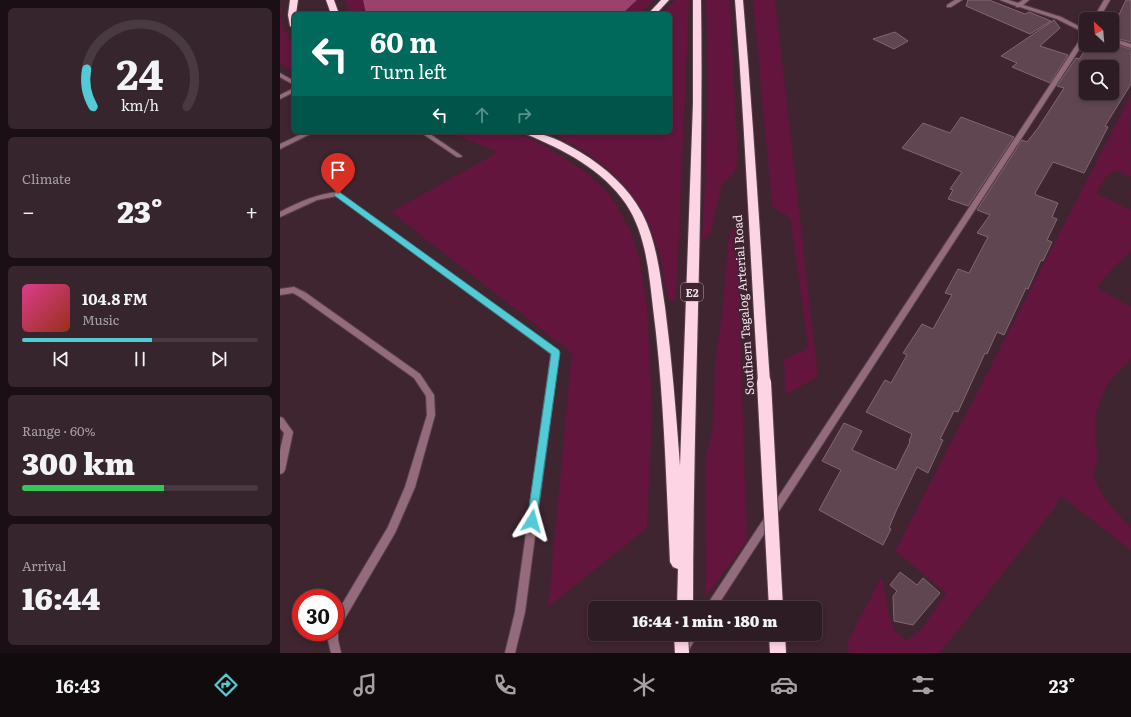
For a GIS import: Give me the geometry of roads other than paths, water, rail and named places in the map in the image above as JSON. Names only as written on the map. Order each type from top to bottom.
[{"type":"highway","points":[[292,12],[294,0]]},
{"type":"highway","points":[[330,0],[334,12]]},
{"type":"highway","points":[[654,12],[665,0]]},
{"type":"highway","name":"E2","points":[[684,601],[686,481],[698,103],[697,0]]},
{"type":"highway","name":"Southern Tagalog Arterial Road","points":[[739,0],[748,109],[751,190],[764,382],[776,601]]},
{"type":"highway","points":[[540,134],[573,151],[605,173],[630,203],[647,239],[652,257],[662,326],[668,384],[680,601]]},
{"type":"highway","points":[[682,653],[683,641]]},
{"type":"highway","points":[[777,641],[778,653]]},
{"type":"street","points":[[949,6],[958,0]]},
{"type":"street","points":[[1004,0],[1018,6],[1058,18],[1079,28]]},
{"type":"street","points":[[1018,6],[1026,0]]},
{"type":"street","points":[[1100,12],[1108,0]]},
{"type":"street","points":[[1119,42],[1131,46]]},
{"type":"street","points":[[715,601],[1079,46]]},
{"type":"street","points":[[280,75],[292,82]]},
{"type":"street","points":[[280,97],[292,91]]},
{"type":"street","points":[[280,147],[307,134]]},
{"type":"street","points":[[426,134],[459,156]]},
{"type":"street","points":[[280,215],[315,198],[338,194],[555,353],[520,612],[510,653]]},
{"type":"street","points":[[280,292],[294,290],[303,295],[417,376],[430,395],[431,415],[410,487],[392,530],[344,611]]},
{"type":"street","points":[[280,420],[289,432],[280,470]]},
{"type":"street","points":[[333,641],[336,653]]},
{"type":"street","points":[[682,653],[689,641]]}]
